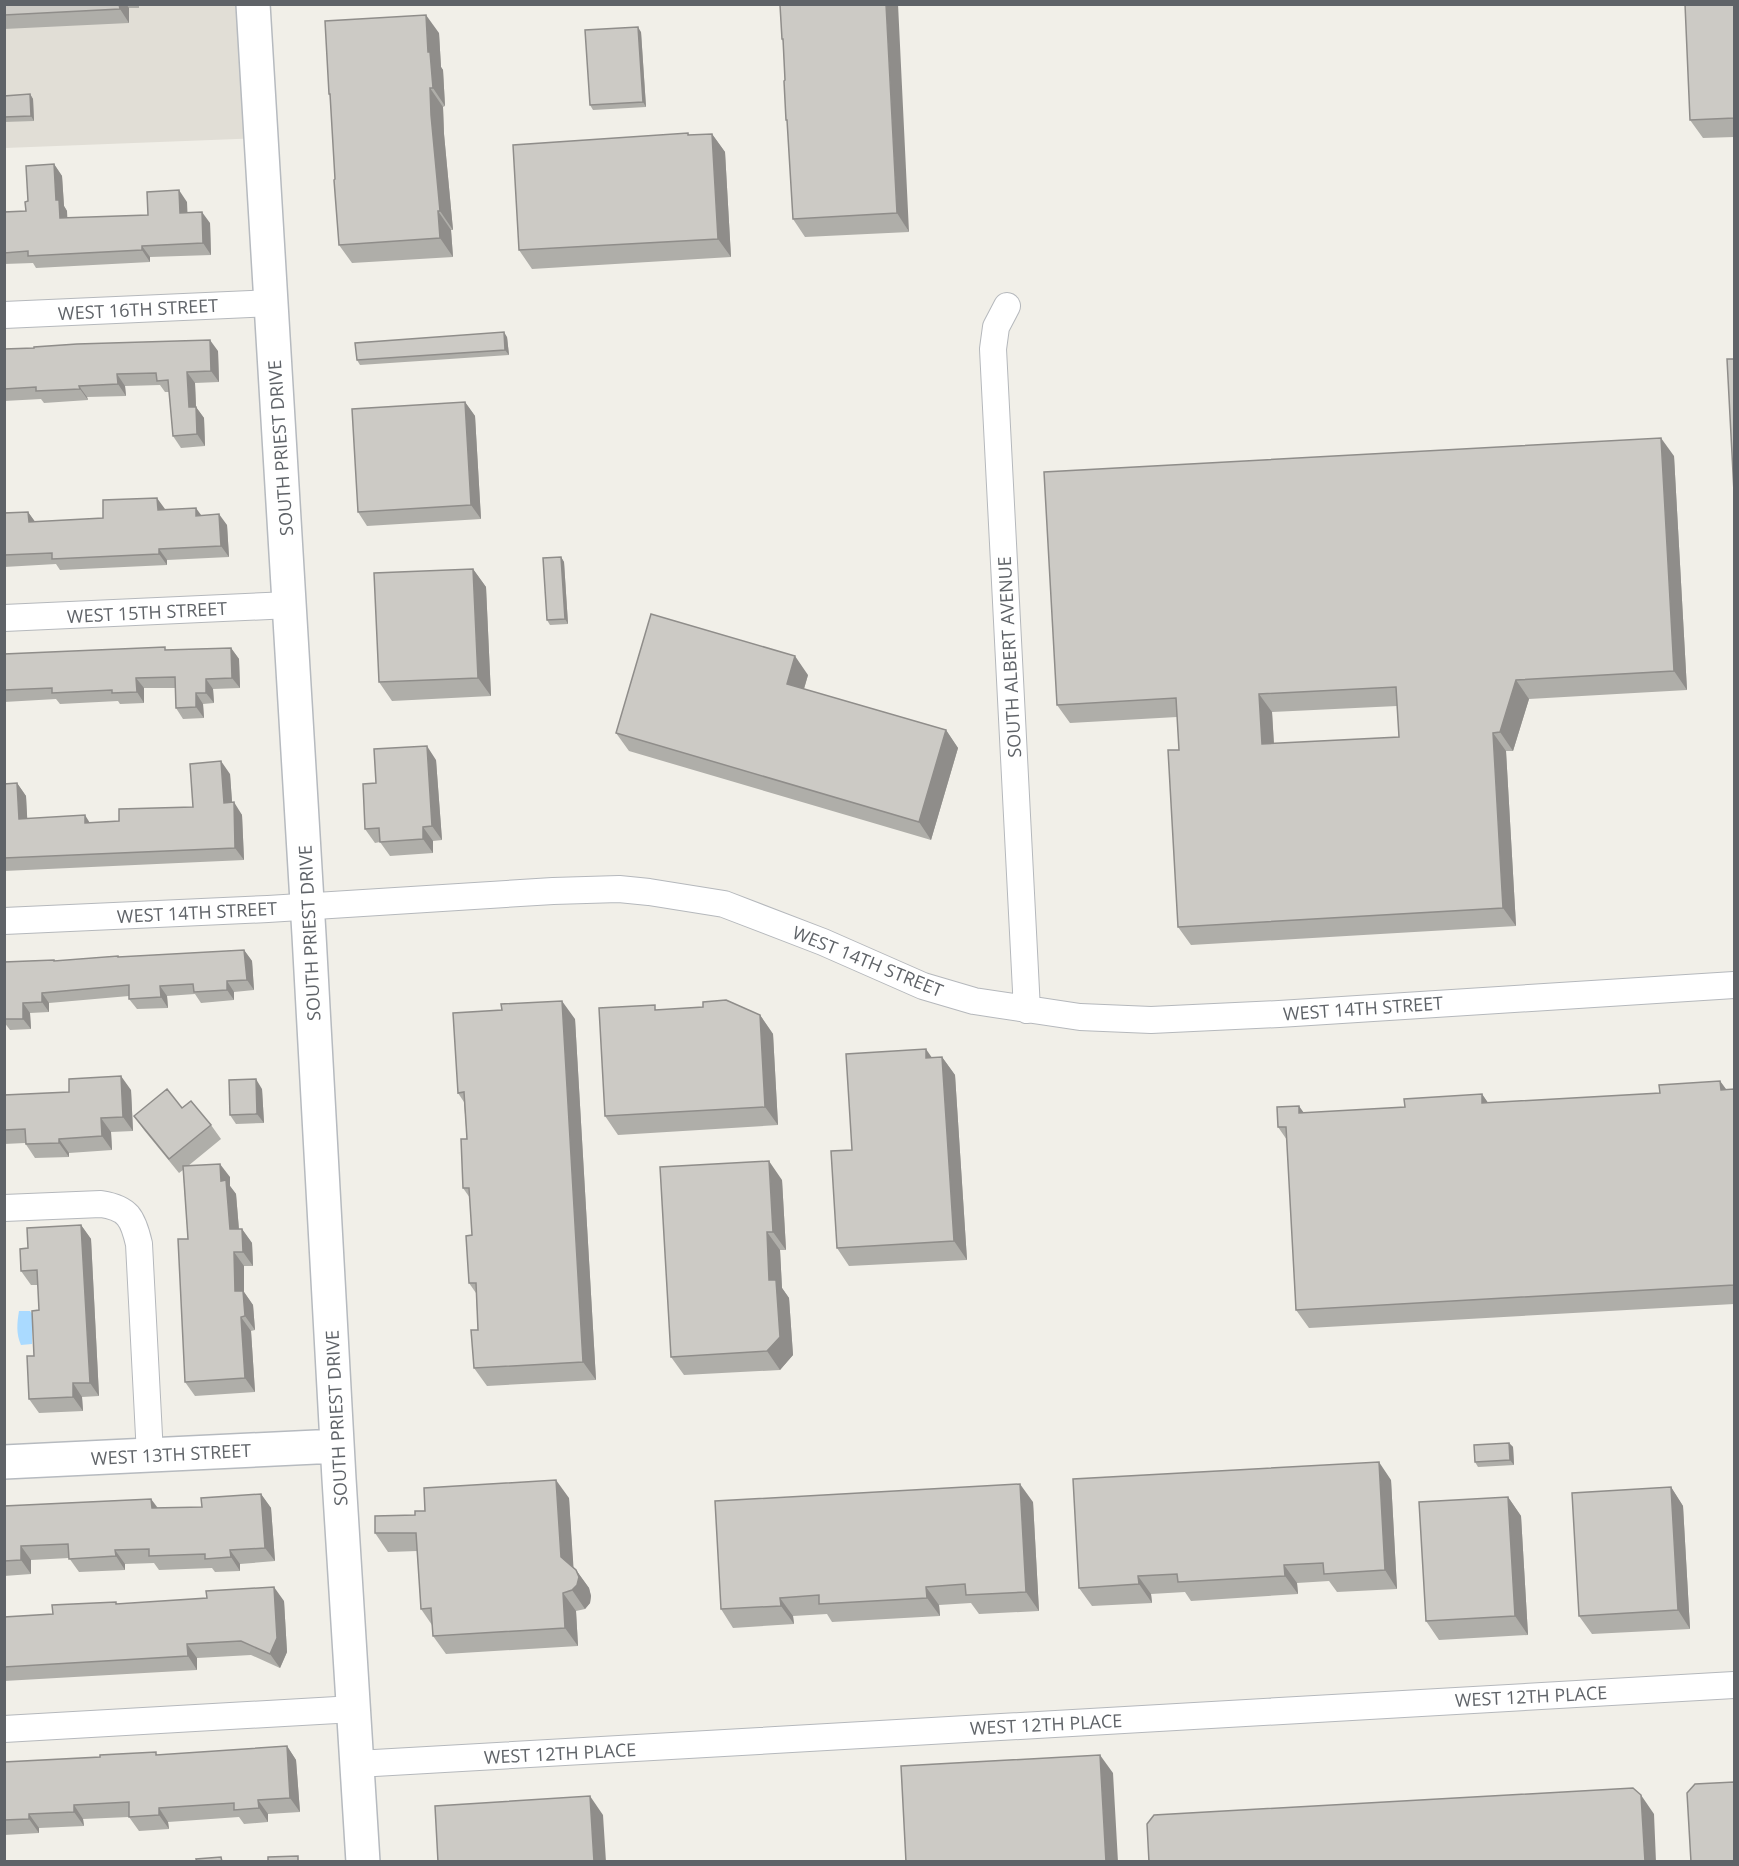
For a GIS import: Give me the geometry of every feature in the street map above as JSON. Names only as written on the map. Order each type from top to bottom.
[{"type":"main road","name":"SOUTH PRIEST DRIVE","points":[[253,4],[363,1862]]},
{"type":"main road","name":"WEST 13TH STREET","points":[[4,1462],[337,1446]]},
{"type":"street","name":"WEST 16TH STREET","points":[[4,315],[272,303]]},
{"type":"street","name":"SOUTH ALBERT AVENUE","points":[[1007,306],[996,327],[993,349],[1027,1010]]},
{"type":"street","name":"WEST 15TH STREET","points":[[4,618],[290,605]]},
{"type":"street","name":"WEST 14TH STREET","points":[[4,921],[619,889],[724,904],[823,942],[923,986],[974,1001],[1080,1017],[1151,1020],[1734,985]]},
{"type":"street","points":[[4,1208],[101,1204],[125,1211],[132,1220],[139,1244],[150,1455]]},
{"type":"street","name":"WEST 12TH PLACE","points":[[357,1764],[1734,1684]]},
{"type":"street","points":[[4,1729],[354,1709]]},
{"type":"shaded area","points":[[4,5],[253,5],[262,138],[5,148]]},
{"type":"water","points":[[19,1311],[30,1311],[36,1319],[32,1323],[32,1344],[21,1345],[17,1328]]},
{"type":"building","points":[[4,4],[119,4],[120,9],[4,15]]},
{"type":"building","points":[[886,4],[897,213],[793,219],[780,5]]},
{"type":"building","points":[[1685,4],[1734,4],[1734,118],[1690,120]]},
{"type":"building","points":[[426,15],[433,88],[430,88],[431,115],[440,211],[438,211],[440,238],[339,245],[325,21]]},
{"type":"building","points":[[638,27],[643,102],[590,105],[585,30]]},
{"type":"building","points":[[30,94],[31,116],[4,117],[4,96]]},
{"type":"building","points":[[688,133],[688,135],[712,134],[718,239],[519,250],[513,145]]},
{"type":"building","points":[[54,164],[56,200],[59,200],[60,218],[148,215],[147,192],[179,190],[180,213],[202,212],[203,243],[142,246],[142,250],[28,256],[28,251],[4,253],[4,212],[26,211],[25,202],[28,201],[26,166]]},
{"type":"building","points":[[504,332],[505,350],[357,360],[355,343]]},
{"type":"building","points":[[210,340],[211,371],[187,372],[189,407],[196,407],[197,434],[173,436],[168,380],[157,381],[156,373],[117,374],[118,384],[79,386],[80,389],[36,391],[36,387],[4,389],[4,349],[77,344]]},
{"type":"building","points":[[1727,359],[1734,359],[1734,492]]},
{"type":"building","points":[[465,402],[471,505],[358,512],[352,409]]},
{"type":"building","points":[[1661,438],[1674,671],[1516,680],[1500,732],[1493,733],[1503,908],[1178,927],[1168,750],[1179,750],[1176,698],[1057,705],[1044,472]],"holes":[[[1396,687],[1399,737],[1262,744],[1259,694]]]},
{"type":"building","points":[[157,498],[158,510],[196,508],[196,516],[219,514],[221,546],[159,549],[159,554],[52,559],[52,553],[4,555],[4,513],[28,512],[29,522],[103,518],[103,500]]},
{"type":"building","points":[[561,557],[565,619],[547,620],[543,558]]},
{"type":"building","points":[[473,569],[478,678],[379,682],[374,573]]},
{"type":"building","points":[[651,614],[795,656],[787,684],[946,730],[919,822],[616,733]]},
{"type":"building","points":[[165,647],[165,650],[231,648],[232,678],[206,679],[206,693],[196,693],[196,707],[176,708],[175,677],[136,678],[137,692],[112,693],[112,690],[52,693],[52,688],[4,690],[4,654]]},
{"type":"building","points":[[427,746],[432,826],[423,827],[423,839],[380,842],[379,828],[365,829],[363,784],[376,783],[374,749]]},
{"type":"building","points":[[221,761],[224,803],[234,802],[235,848],[4,858],[4,784],[17,783],[19,819],[85,815],[85,823],[119,821],[119,809],[193,807],[190,764]]},
{"type":"building","points":[[244,950],[247,980],[227,981],[227,990],[194,992],[193,984],[160,986],[161,997],[129,999],[129,985],[42,993],[42,1002],[23,1003],[23,1019],[4,1019],[4,962]]},
{"type":"building","points":[[726,1000],[760,1015],[765,1107],[605,1116],[599,1008],[655,1005],[655,1010],[703,1007],[703,1002]]},
{"type":"building","points":[[562,1001],[583,1362],[474,1368],[471,1330],[478,1330],[476,1283],[469,1283],[466,1236],[472,1235],[469,1188],[463,1188],[461,1139],[467,1139],[464,1092],[458,1093],[453,1013],[502,1010],[501,1004]]},
{"type":"building","points":[[926,1049],[926,1058],[942,1057],[954,1241],[837,1248],[831,1151],[852,1150],[846,1054]]},
{"type":"building","points":[[121,1076],[123,1117],[101,1118],[102,1136],[59,1139],[59,1143],[26,1144],[25,1129],[4,1130],[4,1095],[69,1092],[69,1079]]},
{"type":"building","points":[[256,1079],[257,1114],[230,1115],[229,1080]]},
{"type":"building","points":[[1720,1081],[1721,1090],[1734,1089],[1734,1285],[1296,1310],[1286,1127],[1278,1127],[1277,1107],[1299,1106],[1299,1113],[1405,1107],[1404,1099],[1482,1094],[1482,1103],[1660,1093],[1659,1085]]},
{"type":"building","points":[[167,1089],[182,1108],[191,1101],[211,1125],[169,1159],[134,1116]]},
{"type":"building","points":[[769,1161],[773,1232],[767,1232],[769,1280],[776,1280],[780,1337],[767,1351],[671,1357],[660,1167]]},
{"type":"building","points":[[220,1164],[221,1181],[226,1180],[230,1229],[242,1229],[243,1252],[234,1252],[235,1291],[243,1291],[245,1316],[241,1317],[245,1378],[185,1382],[178,1239],[188,1239],[183,1166]]},
{"type":"building","points":[[81,1225],[90,1383],[73,1383],[73,1397],[29,1399],[27,1356],[34,1356],[32,1311],[39,1310],[37,1270],[21,1271],[20,1249],[28,1248],[27,1228]]},
{"type":"building","points":[[1509,1443],[1510,1460],[1475,1462],[1474,1445]]},
{"type":"building","points":[[1379,1462],[1385,1570],[1324,1574],[1323,1563],[1284,1565],[1285,1576],[1178,1582],[1177,1574],[1138,1576],[1139,1584],[1079,1588],[1073,1479]]},
{"type":"building","points":[[556,1480],[561,1557],[576,1570],[579,1577],[577,1585],[572,1590],[563,1593],[565,1628],[433,1636],[431,1608],[421,1609],[416,1533],[375,1533],[375,1516],[415,1515],[415,1511],[425,1511],[424,1488]]},
{"type":"building","points":[[1020,1484],[1026,1592],[966,1595],[965,1584],[926,1587],[927,1598],[819,1604],[819,1595],[780,1598],[781,1606],[721,1609],[715,1501]]},
{"type":"building","points":[[1671,1487],[1678,1610],[1579,1616],[1572,1493]]},
{"type":"building","points":[[261,1494],[265,1548],[230,1550],[231,1557],[205,1559],[205,1554],[149,1556],[149,1549],[115,1550],[116,1556],[69,1559],[68,1544],[21,1546],[21,1560],[4,1561],[4,1506],[151,1499],[152,1508],[202,1507],[201,1498]]},
{"type":"building","points":[[1508,1497],[1515,1616],[1426,1621],[1419,1502]]},
{"type":"building","points":[[274,1587],[277,1638],[270,1654],[241,1641],[187,1644],[188,1656],[4,1667],[4,1617],[53,1614],[52,1605],[116,1602],[116,1604],[207,1598],[206,1591]]},
{"type":"building","points":[[287,1746],[290,1798],[258,1800],[259,1808],[234,1810],[234,1803],[159,1808],[159,1815],[129,1817],[129,1802],[74,1805],[74,1812],[29,1814],[29,1819],[4,1820],[4,1762]]},
{"type":"building","points":[[1100,1755],[1106,1862],[906,1862],[901,1766]]},
{"type":"building","points":[[1734,1782],[1734,1862],[1691,1862],[1687,1793],[1695,1784]]},
{"type":"building","points":[[1633,1788],[1641,1795],[1645,1862],[1149,1862],[1147,1824],[1154,1815]]},
{"type":"building","points":[[590,1796],[594,1862],[438,1862],[435,1806]]},
{"type":"building","points":[[298,1856],[298,1862],[268,1862],[268,1857]]},
{"type":"building","points":[[221,1857],[222,1862],[197,1862],[196,1859]]}]
